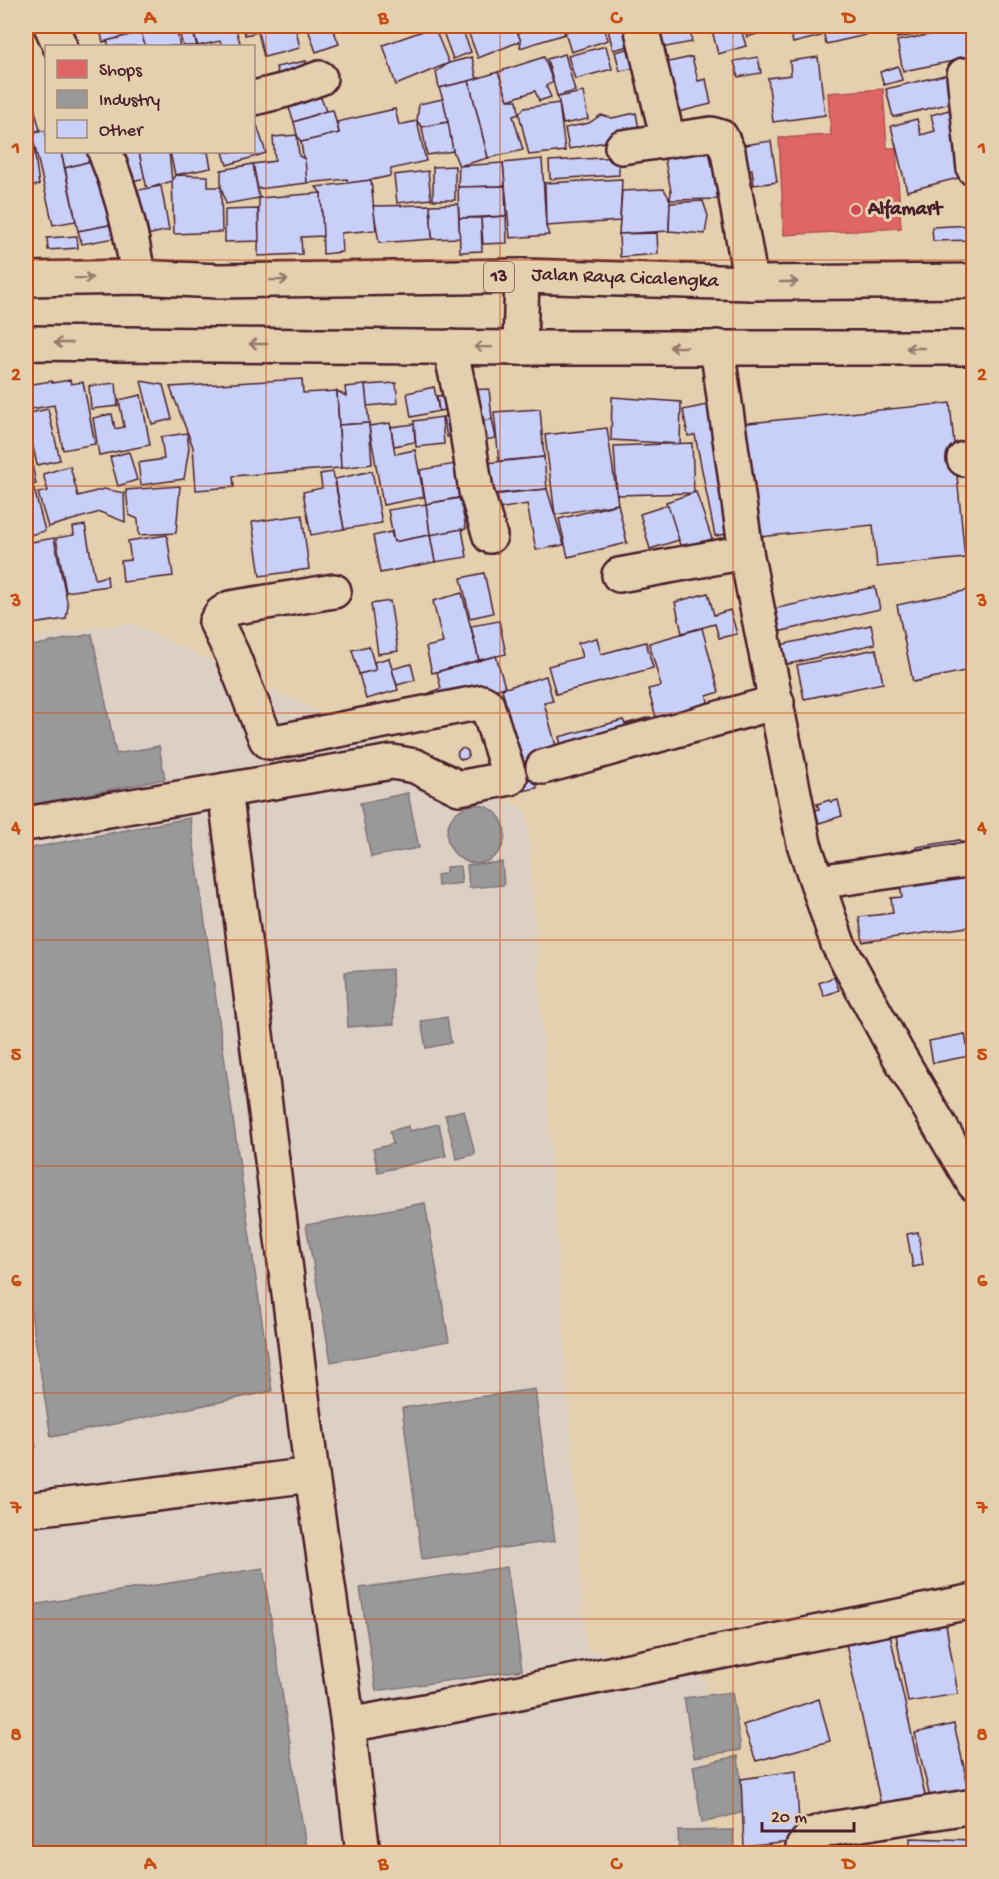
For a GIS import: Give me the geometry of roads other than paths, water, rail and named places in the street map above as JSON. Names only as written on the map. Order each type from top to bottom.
[{"type":"main road","points":[[26,29],[33,26]]},
{"type":"main road","points":[[51,26],[60,45]]},
{"type":"main road","points":[[641,26],[668,140]]},
{"type":"main road","points":[[964,75],[974,169]]},
{"type":"main road","points":[[255,98],[320,78]]},
{"type":"main road","points":[[622,147],[711,134],[721,137],[728,152],[750,283]]},
{"type":"main road","points":[[105,153],[122,197],[133,238],[138,277]]},
{"type":"main road","points":[[520,348],[522,276]]},
{"type":"main road","name":"Jalan Raya Cicalengka","points":[[26,279],[138,277],[218,281],[522,276],[750,283],[974,281]]},
{"type":"main road","points":[[26,343],[520,348],[974,348]]},
{"type":"main road","points":[[450,347],[464,412],[476,491],[490,536]]},
{"type":"main road","points":[[717,347],[727,404],[746,552],[804,844],[838,944],[896,1051],[974,1184]]},
{"type":"main road","points":[[619,575],[746,552]]},
{"type":"main road","points":[[26,824],[392,762],[415,766],[459,788],[510,778],[487,705],[482,702],[275,742],[266,739],[232,654],[216,622],[221,614],[230,608],[334,591]]},
{"type":"main road","points":[[543,767],[777,702]]},
{"type":"main road","points":[[225,790],[312,1475],[348,1725],[363,1854]]},
{"type":"main road","points":[[818,882],[974,859]]},
{"type":"main road","points":[[26,1510],[312,1475]]},
{"type":"main road","points":[[348,1725],[974,1601]]},
{"type":"main road","points":[[804,1854],[803,1847],[814,1834],[830,1828],[974,1806]]},
{"type":"place","name":"Alfamart","points":[[856,210]]}]
